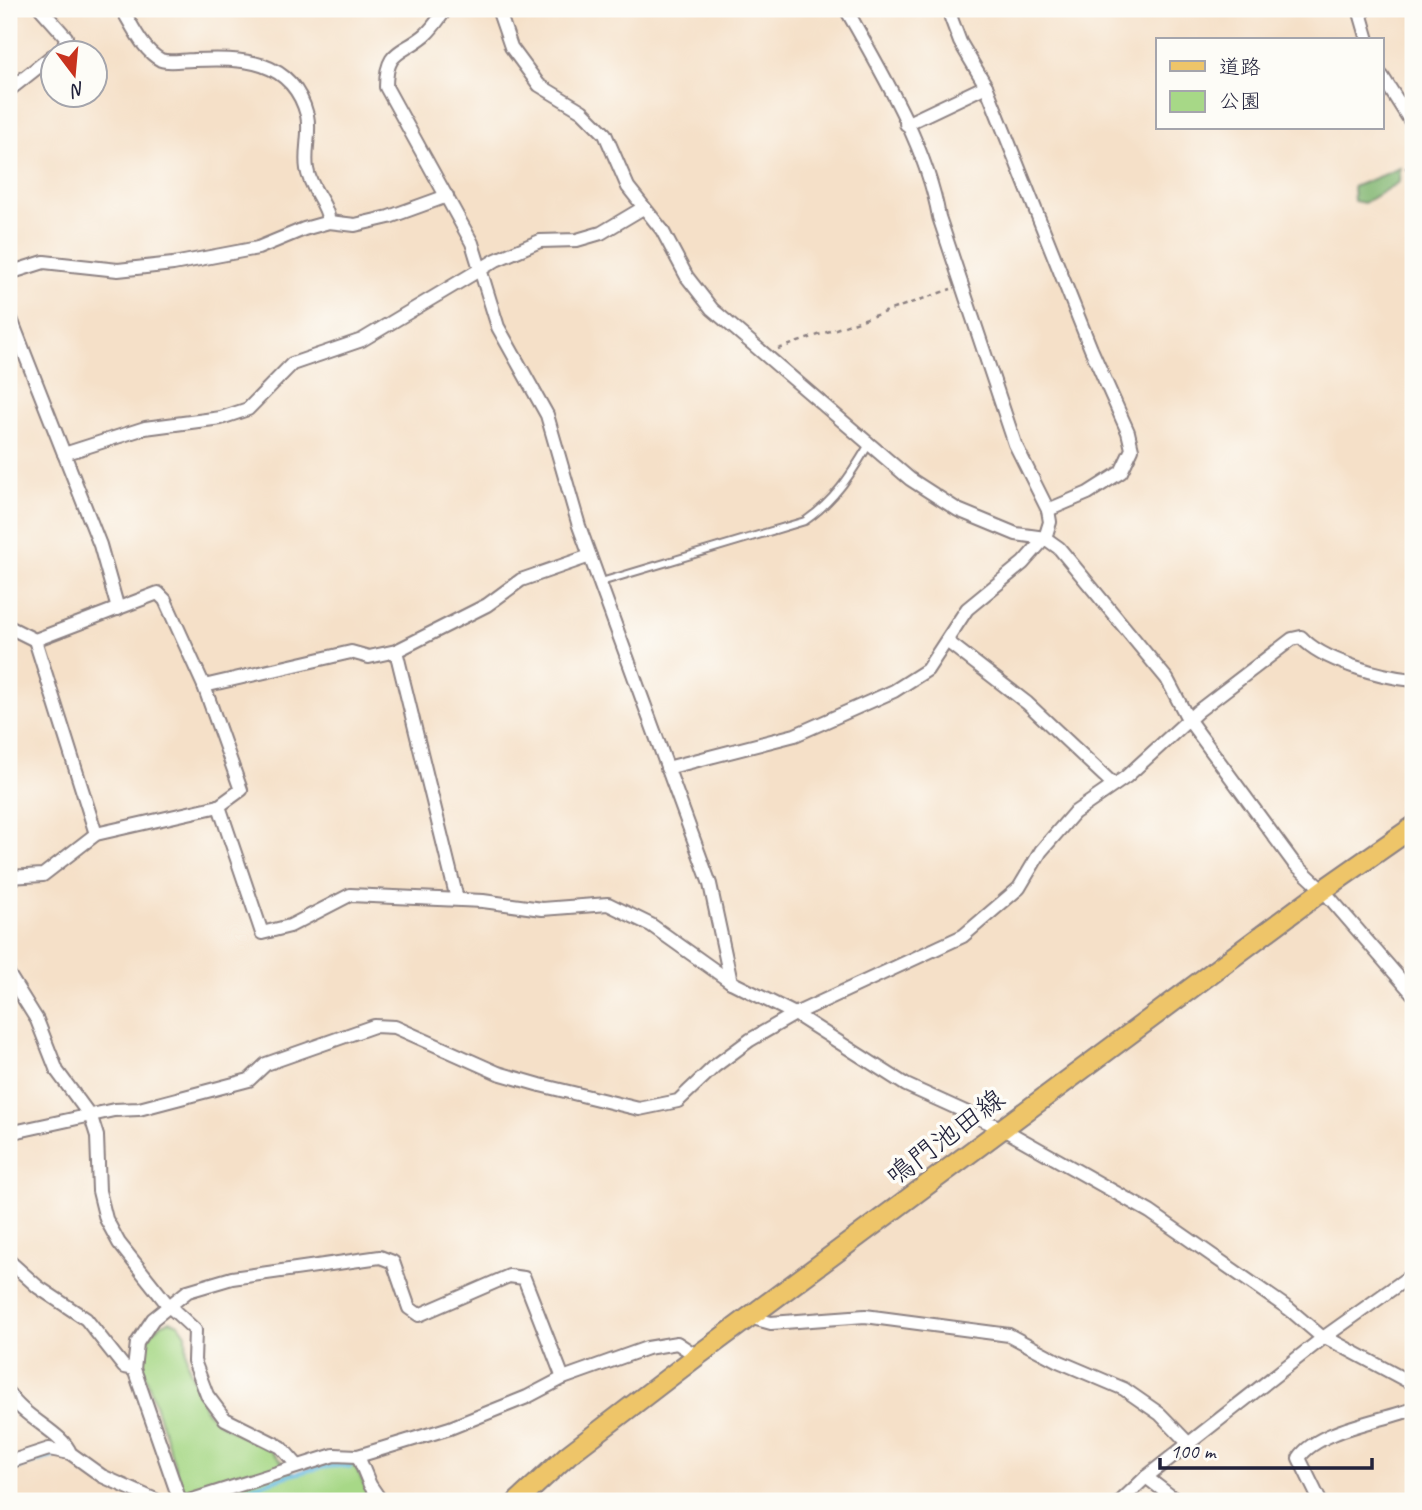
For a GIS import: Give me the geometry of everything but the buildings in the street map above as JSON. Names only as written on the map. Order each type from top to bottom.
[{"type":"main road","name":"鳴門池田線","points":[[518,1501],[568,1455],[697,1356],[1324,890],[1413,827]]},
{"type":"street","points":[[41,9],[66,38]]},
{"type":"street","points":[[122,9],[149,52],[163,61],[242,59],[279,71],[295,88],[307,116],[307,168],[311,186],[322,200],[329,222]]},
{"type":"street","points":[[446,9],[426,34],[391,57],[386,72],[386,87],[472,243],[498,327],[547,415],[590,556],[710,884],[731,982]]},
{"type":"street","points":[[498,9],[511,47],[539,85],[582,111],[604,134],[628,187],[662,230],[687,277],[712,309],[823,402],[868,446],[910,479],[958,510],[1016,534],[1045,538],[1059,548],[1167,679],[1188,719],[1293,862],[1324,890],[1413,994]]},
{"type":"street","points":[[667,768],[795,735],[894,691],[928,670],[967,609],[1023,564],[1045,538],[1050,522],[1048,510],[1015,444],[964,285],[939,218],[934,190],[906,124],[846,9]]},
{"type":"street","points":[[953,9],[951,18],[960,42],[986,86],[1091,349],[1128,432],[1132,449],[1121,472],[1087,493],[1048,510]]},
{"type":"street","points":[[1359,9],[1367,38]]},
{"type":"street","points":[[9,90],[38,67]]},
{"type":"street","points":[[1384,79],[1413,125]]},
{"type":"street","points":[[906,124],[986,86]]},
{"type":"street","points":[[9,273],[44,262],[118,270],[173,264],[258,248],[329,222],[355,225],[389,217],[447,196]]},
{"type":"street","points":[[65,454],[145,428],[222,418],[248,409],[292,364],[362,340],[481,270],[540,241],[577,240],[601,233],[643,208]]},
{"type":"street","points":[[9,314],[100,545],[118,609]]},
{"type":"street","points":[[204,686],[351,652],[369,657],[396,652],[487,605],[521,580],[590,556]]},
{"type":"street","points":[[9,627],[36,640],[158,593],[165,600],[204,686],[241,790],[219,806],[96,834],[43,875],[9,877]]},
{"type":"street","points":[[9,1133],[192,1096],[249,1080],[267,1064],[374,1026],[395,1027],[498,1073],[639,1109],[678,1101],[715,1066],[750,1040],[795,1014],[963,936],[1019,888],[1041,850],[1074,813],[1114,785],[1188,719],[1292,639],[1301,637],[1312,649],[1395,678],[1413,680]]},
{"type":"street","points":[[36,640],[96,834]]},
{"type":"street","points":[[948,642],[1027,703],[1114,785]]},
{"type":"street","points":[[396,652],[457,900]]},
{"type":"street","points":[[219,806],[262,933],[290,926],[350,895],[457,900],[542,909],[608,904],[651,925],[731,982],[795,1014],[906,1085],[1003,1129],[1150,1212],[1289,1309],[1324,1337],[1413,1384]]},
{"type":"street","points":[[9,975],[37,1020],[57,1071],[91,1117],[97,1136],[99,1191],[106,1219],[119,1243],[149,1277],[168,1305],[195,1330],[194,1361],[207,1395],[225,1419],[281,1447],[297,1465]]},
{"type":"street","points":[[180,1501],[134,1369],[137,1343],[168,1305],[188,1291],[232,1278],[380,1257],[393,1262],[409,1308],[419,1315],[509,1276],[524,1278],[563,1378]]},
{"type":"street","points":[[9,1261],[38,1287],[86,1319],[124,1367],[134,1369]]},
{"type":"street","points":[[1121,1501],[1146,1477],[1324,1337],[1413,1274]]},
{"type":"street","points":[[749,1317],[771,1323],[865,1316],[1009,1335],[1058,1361],[1124,1389],[1160,1414],[1190,1445]]},
{"type":"street","points":[[189,1501],[297,1465],[334,1455],[358,1456],[450,1428],[527,1397],[563,1378],[647,1348],[677,1343],[697,1356]]},
{"type":"street","points":[[9,1394],[25,1415],[67,1445],[70,1453]]},
{"type":"street","points":[[1320,1501],[1299,1458],[1306,1448],[1336,1433],[1413,1409]]},
{"type":"street","points":[[9,1462],[48,1449],[70,1453],[102,1476],[158,1501]]},
{"type":"street","points":[[358,1456],[381,1501]]},
{"type":"street","points":[[1146,1477],[1177,1501]]},
{"type":"lane","points":[[601,582],[805,521],[825,507],[838,492],[868,446]]},
{"type":"path","points":[[1413,157],[1406,168],[1413,195]]},
{"type":"path","points":[[766,356],[773,351],[964,285]]},
{"type":"green space","points":[[1400,168],[1399,182],[1364,203],[1354,201],[1353,187]]},
{"type":"green space","points":[[170,1321],[179,1324],[186,1334],[187,1362],[205,1410],[222,1425],[270,1450],[294,1473],[334,1462],[349,1462],[357,1470],[372,1501],[191,1501],[183,1491],[142,1364],[149,1338],[157,1328]]},
{"type":"waterway","points":[[9,22],[21,9]]},
{"type":"waterway","points":[[9,1470],[56,1455]]},
{"type":"waterway","points":[[214,1501],[303,1472],[338,1466],[350,1467]]}]
